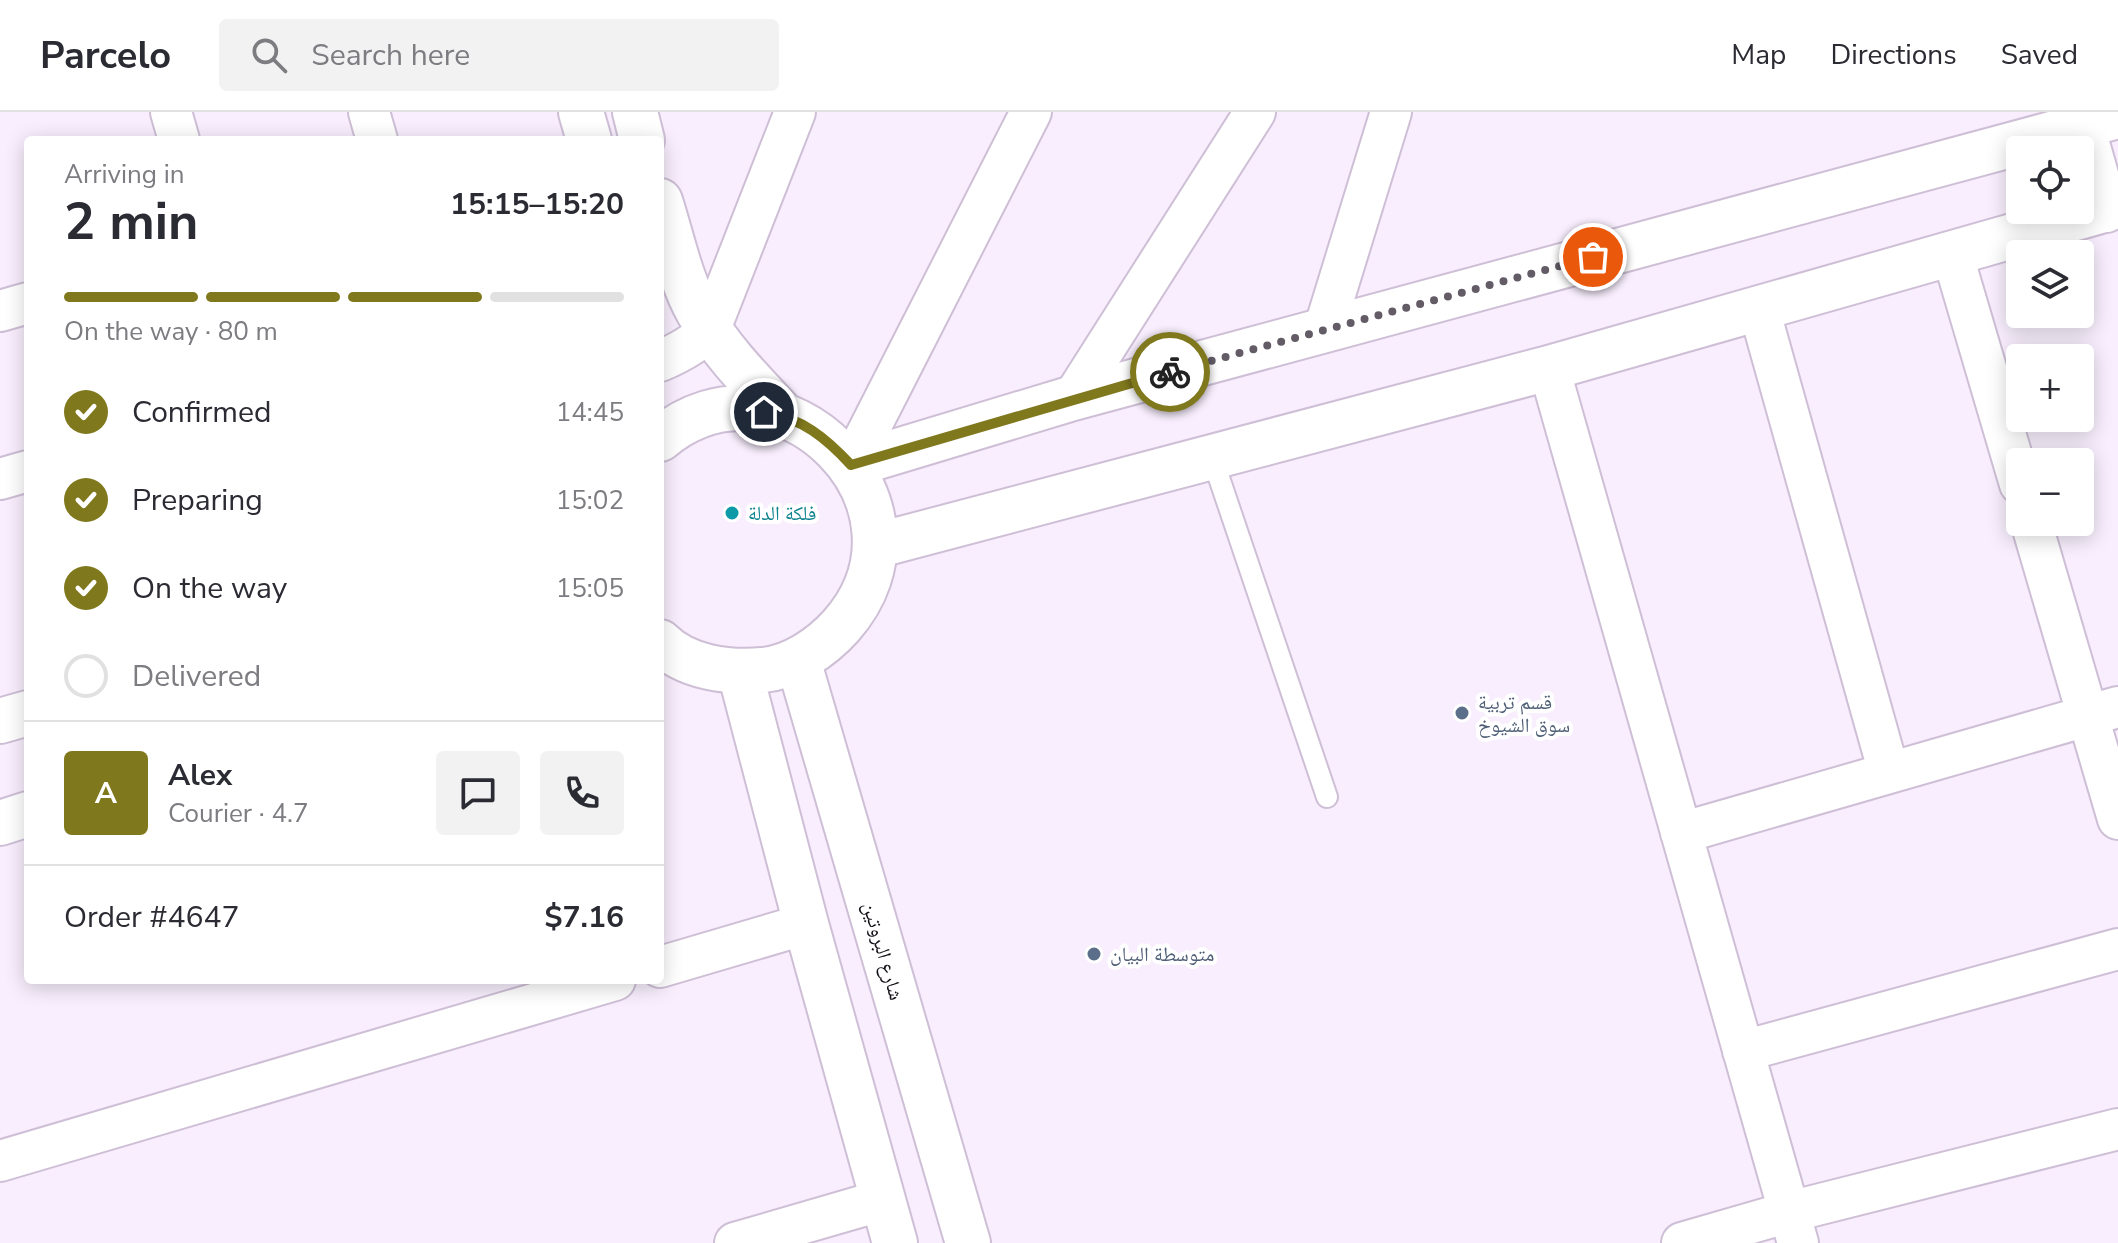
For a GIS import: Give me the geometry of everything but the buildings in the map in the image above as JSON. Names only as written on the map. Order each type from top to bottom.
[{"type":"street","points":[[171,112],[178,136]]},
{"type":"street","points":[[369,112],[376,136]]},
{"type":"street","points":[[581,112],[588,136]]},
{"type":"street","points":[[635,112],[641,136]]},
{"type":"street","points":[[664,359],[701,339],[710,329],[795,112]]},
{"type":"street","points":[[851,465],[1031,112]]},
{"type":"street","points":[[1073,398],[1255,112]]},
{"type":"street","points":[[1324,330],[1391,112]]},
{"type":"street","points":[[851,465],[1073,398],[2072,123],[2112,208],[1549,368],[875,546]]},
{"type":"street","points":[[664,214],[686,284],[699,313],[740,370],[783,415]]},
{"type":"street","points":[[1952,253],[2009,448]]},
{"type":"street","points":[[0,311],[24,304]]},
{"type":"street","points":[[1759,309],[1889,773]]},
{"type":"street","points":[[1549,368],[1794,1227]]},
{"type":"street","points":[[664,436],[673,428],[708,413],[746,409],[783,415],[821,434],[851,465],[870,503],[875,546],[868,581],[852,613],[828,640],[798,660],[770,669],[740,672],[701,666],[664,646]]},
{"type":"street","points":[[0,479],[24,472]]},
{"type":"street","points":[[2036,536],[2103,711],[2118,819]]},
{"type":"street","name":"شارع البروتين","points":[[798,660],[968,1243]]},
{"type":"street","points":[[740,672],[895,1243]]},
{"type":"street","points":[[1681,833],[2103,711]]},
{"type":"street","points":[[0,721],[24,714]]},
{"type":"street","points":[[0,823],[24,815]]},
{"type":"street","points":[[664,966],[806,924]]},
{"type":"street","points":[[1743,1051],[2118,949]]},
{"type":"street","points":[[0,1161],[601,984]]},
{"type":"street","points":[[1682,1243],[1794,1227],[2118,1129]]},
{"type":"street","points":[[735,1243],[883,1200]]},
{"type":"lane","points":[[1212,457],[1327,797]]},
{"type":"way so far","points":[[1170,372],[1593,257]]},
{"type":"place","name":"فلكة الدلة","points":[[732,513]]},
{"type":"place","name":"قسم تربية سوق الشيوخ","points":[[1462,713]]},
{"type":"place","name":"متوسطة البيان","points":[[1094,954]]},
{"type":"route","points":[[764,412],[783,415],[821,434],[851,465],[1170,372]]}]
